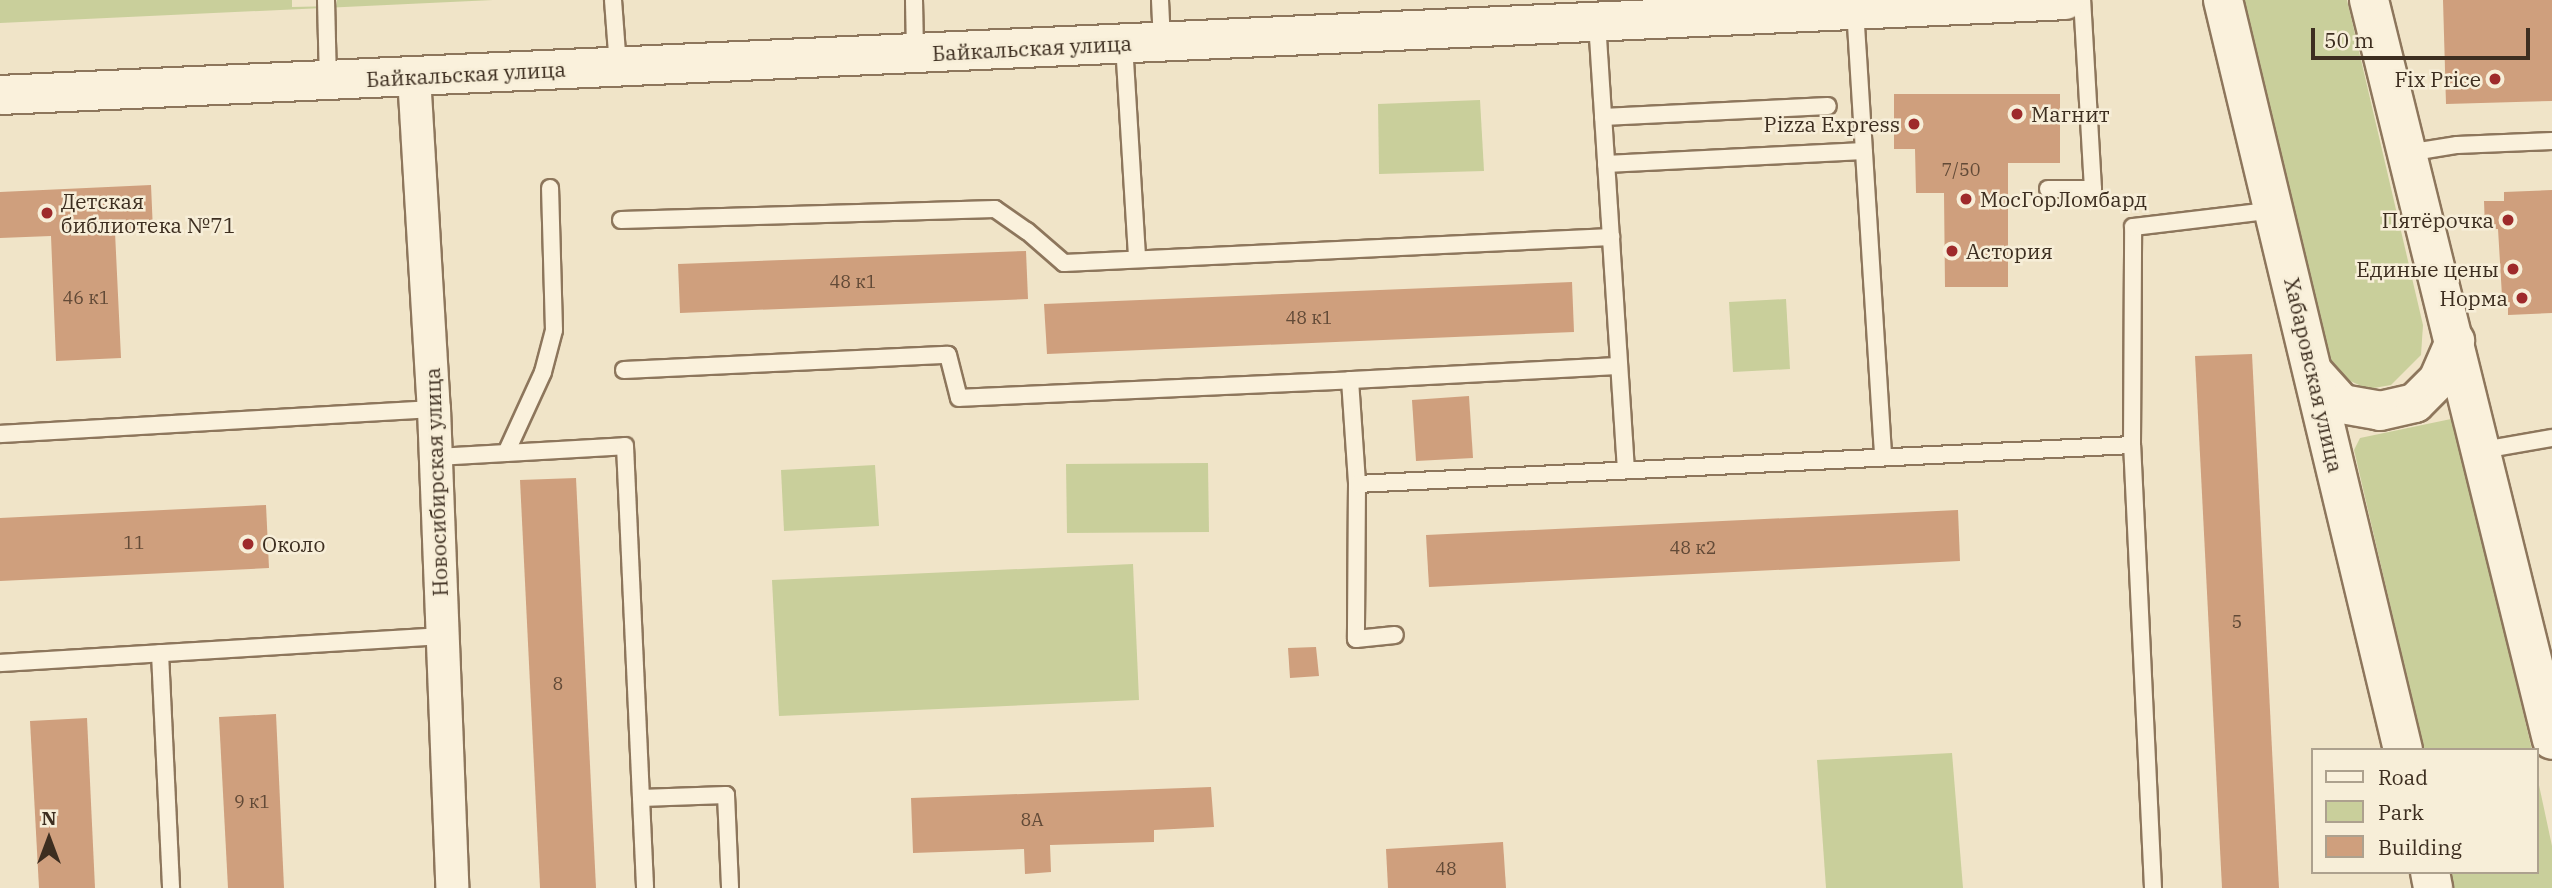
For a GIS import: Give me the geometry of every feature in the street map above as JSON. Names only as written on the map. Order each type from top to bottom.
[{"type":"street","name":"Байкальская улица","points":[[0,96],[2065,0]]},
{"type":"street","name":"Хабаровская улица","points":[[2223,0],[2403,748]]},
{"type":"street","points":[[2369,0],[2483,450],[2552,740]]},
{"type":"street","name":"Новосибирская улица","points":[[414,76],[436,457],[452,888]]},
{"type":"street","points":[[2314,373],[2342,404],[2380,411],[2415,403],[2438,380],[2455,341]]},
{"type":"lane","points":[[326,0],[328,80]]},
{"type":"lane","points":[[613,0],[618,67]]},
{"type":"lane","points":[[914,0],[915,53]]},
{"type":"lane","points":[[1160,0],[1162,42]]},
{"type":"lane","points":[[2048,189],[2093,189],[2082,0]]},
{"type":"lane","points":[[1855,9],[1883,457]]},
{"type":"lane","points":[[1597,22],[1626,470]]},
{"type":"lane","points":[[1124,44],[1137,260]]},
{"type":"lane","points":[[1603,117],[1828,106]]},
{"type":"lane","points":[[2407,153],[2457,145],[2552,141]]},
{"type":"lane","points":[[1606,164],[1864,151]]},
{"type":"lane","points":[[506,453],[543,372],[554,330],[550,188]]},
{"type":"lane","points":[[621,220],[995,209],[1064,263],[1611,237]]},
{"type":"lane","points":[[2153,888],[2132,445],[2133,227],[2274,210]]},
{"type":"lane","points":[[624,370],[948,355],[959,398],[1619,366]]},
{"type":"lane","points":[[1350,380],[1357,484],[1356,639],[1395,635]]},
{"type":"lane","points":[[0,434],[433,409]]},
{"type":"lane","points":[[2483,450],[2552,438]]},
{"type":"lane","points":[[1357,484],[2132,445]]},
{"type":"lane","points":[[436,457],[625,446],[645,888]]},
{"type":"lane","points":[[0,663],[443,636]]},
{"type":"lane","points":[[160,653],[171,888]]},
{"type":"lane","points":[[641,798],[726,795],[730,888]]},
{"type":"green space","points":[[0,0],[292,0],[292,7],[336,6],[337,0],[493,0],[0,23]]},
{"type":"green space","points":[[2244,0],[2347,0],[2423,325],[2421,355],[2391,385],[2368,389],[2348,380],[2326,359]]},
{"type":"green space","points":[[1480,100],[1484,171],[1379,174],[1378,104]]},
{"type":"green space","points":[[1786,299],[1790,369],[1733,372],[1729,302]]},
{"type":"green space","points":[[2451,419],[2532,748],[2424,748],[2354,450],[2360,438]]},
{"type":"green space","points":[[1208,463],[1209,532],[1067,533],[1066,464]]},
{"type":"green space","points":[[875,465],[879,526],[784,531],[781,470]]},
{"type":"green space","points":[[1133,564],[1139,700],[779,716],[772,580]]},
{"type":"green space","points":[[1952,753],[1963,888],[1826,888],[1817,760]]},
{"type":"green space","points":[[2538,780],[2552,846],[2552,888],[2454,888],[2450,874],[2538,874]]},
{"type":"building","points":[[2443,0],[2552,0],[2552,101],[2446,104]]},
{"type":"building","points":[[1894,94],[2060,94],[2060,163],[2008,163],[2008,287],[1945,287],[1944,193],[1916,193],[1915,149],[1894,149]]},
{"type":"building","points":[[151,185],[153,231],[115,232],[121,358],[56,361],[51,236],[0,238],[0,192]]},
{"type":"building","points":[[2552,190],[2552,313],[2508,315],[2508,295],[2502,296],[2498,229],[2485,229],[2484,201],[2504,201],[2504,192]]},
{"type":"building","points":[[1026,251],[1028,299],[680,313],[678,264]]},
{"type":"building","points":[[1572,282],[1574,332],[1047,354],[1044,304]]},
{"type":"building","points":[[2252,354],[2279,888],[2222,888],[2195,356]]},
{"type":"building","points":[[1469,396],[1473,458],[1416,461],[1412,400]]},
{"type":"building","points":[[576,478],[596,888],[540,888],[520,480]]},
{"type":"building","points":[[266,505],[269,568],[0,581],[0,518]]},
{"type":"building","points":[[1958,510],[1960,561],[1429,587],[1426,535]]},
{"type":"building","points":[[1316,647],[1319,676],[1290,678],[1288,648]]},
{"type":"building","points":[[276,714],[284,888],[228,888],[219,717]]},
{"type":"building","points":[[87,718],[95,888],[39,888],[30,721]]},
{"type":"building","points":[[1211,787],[1214,827],[1154,830],[1154,842],[1050,845],[1051,872],[1025,874],[1024,849],[913,853],[911,798]]},
{"type":"building","points":[[1503,842],[1506,888],[1388,888],[1386,849]]},
{"type":"place","name":"Fix Price","points":[[2495,79]]},
{"type":"place","name":"Магнит","points":[[2017,114]]},
{"type":"place","name":"Pizza Express","points":[[1914,124]]},
{"type":"place","name":"МосГорЛомбард","points":[[1966,199]]},
{"type":"place","name":"Детская библиотека №71","points":[[47,213]]},
{"type":"place","name":"Пятёрочка","points":[[2508,220]]},
{"type":"place","name":"Астория","points":[[1952,251]]},
{"type":"place","name":"Единые цены","points":[[2513,269]]},
{"type":"place","name":"Норма","points":[[2522,298]]},
{"type":"place","name":"Около","points":[[248,544]]}]
